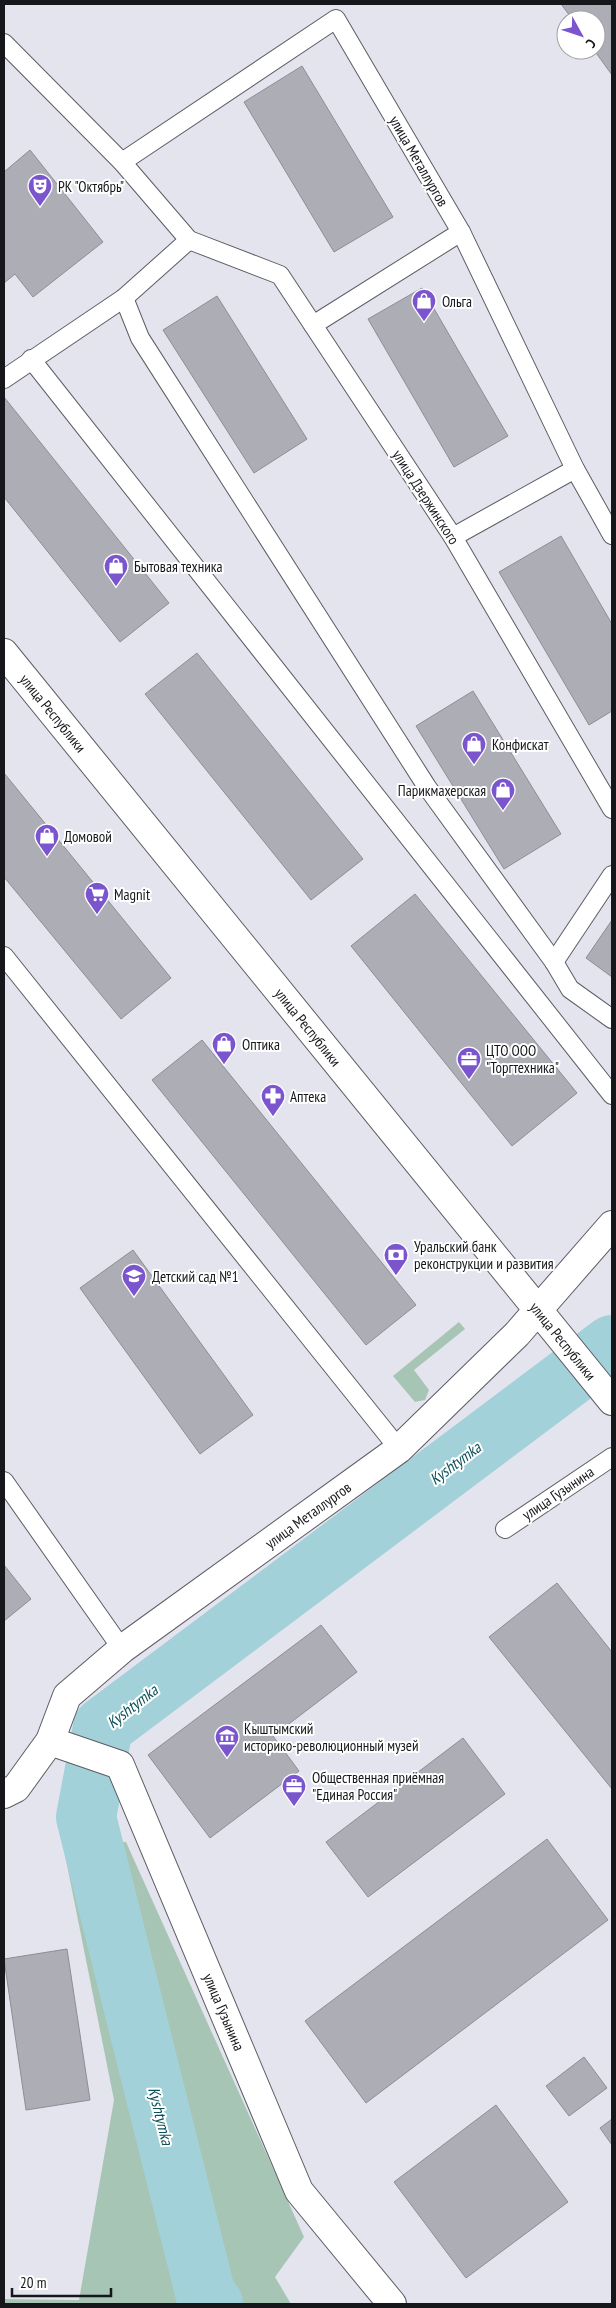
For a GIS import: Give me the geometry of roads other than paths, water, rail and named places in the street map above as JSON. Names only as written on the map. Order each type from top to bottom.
[{"type":"street","name":"улица Республики","points":[[4,653],[607,1394]]},
{"type":"street","name":"улица Металлургов","points":[[8,1789],[50,1741],[67,1696],[122,1649],[399,1449],[517,1334],[612,1225]]},
{"type":"street","name":"улица Гузынина","points":[[50,1741],[120,1765],[299,2191],[392,2304]]},
{"type":"lane","name":"улица Металлургов","points":[[122,162],[336,19],[461,232],[575,469],[612,535]]},
{"type":"lane","points":[[4,43],[122,162],[189,240],[124,298],[4,379]]},
{"type":"lane","points":[[313,325],[461,232]]},
{"type":"lane","name":"улица Дзержинского","points":[[189,240],[280,275],[453,537],[612,809]]},
{"type":"lane","points":[[124,298],[140,338],[427,786],[554,962],[570,989],[612,1019]]},
{"type":"lane","points":[[31,359],[612,1095]]},
{"type":"lane","points":[[453,537],[575,469]]},
{"type":"lane","points":[[554,962],[612,875]]},
{"type":"lane","points":[[4,956],[399,1449]]},
{"type":"lane","name":"улица Гузынина","points":[[505,1529],[612,1457]]},
{"type":"lane","points":[[4,1480],[122,1649]]},
{"type":"waterway","name":"Kyshtymka","points":[[213,2304],[206,2296],[86,1817],[103,1727],[612,1345]]},
{"type":"place","name":"РК \"Октябрь\"","points":[[40,207]]},
{"type":"place","name":"Ольга","points":[[424,322]]},
{"type":"place","name":"Бытовая техника","points":[[116,587]]},
{"type":"place","name":"Конфискат","points":[[474,765]]},
{"type":"place","name":"Парикмахерская","points":[[503,811]]},
{"type":"place","name":"Домовой","points":[[47,857]]},
{"type":"place","name":"Magnit","points":[[97,915]]},
{"type":"place","name":"Оптика","points":[[224,1065]]},
{"type":"place","name":"ЦТО ООО \"Торгтехника\"","points":[[469,1080]]},
{"type":"place","name":"Аптека","points":[[273,1117]]},
{"type":"place","name":"Уральский банк реконструкции и развития","points":[[396,1276]]},
{"type":"place","name":"Детский сад №1","points":[[134,1297]]},
{"type":"place","name":"Кыштымский историко-революционный музей","points":[[227,1758]]},
{"type":"place","name":"Общественная приёмная \"Единая Россия\"","points":[[294,1807]]}]
